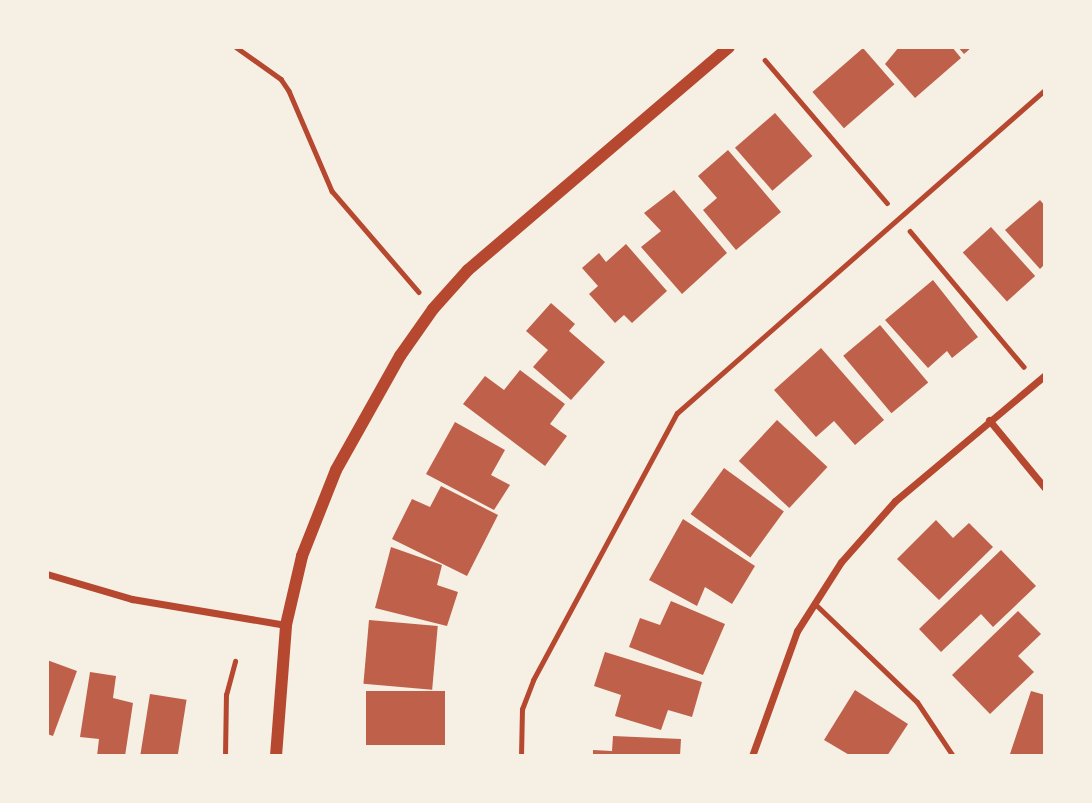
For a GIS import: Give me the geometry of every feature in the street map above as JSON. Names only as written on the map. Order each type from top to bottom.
[{"type":"street","points":[[276,756],[286,625],[302,556],[336,470],[365,413],[433,309],[519,224],[729,47]]},
{"type":"street","points":[[751,756],[779,673],[814,603],[841,562],[895,501],[1045,375]]},
{"type":"street","points":[[989,420],[1045,488]]},
{"type":"street","points":[[47,574],[132,599],[286,625]]},
{"type":"lane","points":[[520,756],[522,709],[533,680],[677,413],[1045,90]]},
{"type":"lane","points":[[814,603],[917,702],[953,756]]},
{"type":"path","points":[[236,47],[285,85],[319,169],[343,208],[433,309]]},
{"type":"path","points":[[225,756],[226,695],[235,661]]},
{"type":"building","points":[[899,47],[952,47],[961,58],[915,98],[885,64]]},
{"type":"building","points":[[958,47],[972,47],[964,54]]},
{"type":"building","points":[[863,48],[894,84],[844,128],[812,92]]},
{"type":"building","points":[[775,113],[812,156],[772,191],[735,148]]},
{"type":"building","points":[[728,150],[781,212],[736,250],[703,210],[717,198],[698,176]]},
{"type":"building","points":[[674,190],[727,253],[682,294],[641,247],[661,231],[644,213]]},
{"type":"building","points":[[1040,200],[1045,206],[1045,264],[1040,269],[1005,230]]},
{"type":"building","points":[[991,227],[1035,276],[1007,301],[963,252]]},
{"type":"building","points":[[626,244],[667,291],[632,323],[624,315],[615,323],[589,294],[598,286],[582,268],[599,253],[606,262]]},
{"type":"building","points":[[933,280],[978,337],[952,358],[947,351],[928,368],[885,320]]},
{"type":"building","points":[[551,303],[575,324],[569,331],[605,362],[571,400],[533,367],[548,350],[526,331]]},
{"type":"building","points":[[880,325],[928,382],[891,413],[843,356]]},
{"type":"building","points":[[821,348],[884,420],[855,445],[834,421],[816,437],[774,390]]},
{"type":"building","points":[[520,370],[565,404],[550,424],[567,436],[545,466],[463,404],[485,376],[504,390]]},
{"type":"building","points":[[777,420],[827,467],[789,508],[739,461]]},
{"type":"building","points":[[455,422],[505,450],[491,475],[510,485],[494,510],[426,474]]},
{"type":"building","points":[[724,468],[784,511],[750,558],[690,514]]},
{"type":"building","points":[[441,486],[498,515],[467,576],[392,539],[412,499],[430,507]]},
{"type":"building","points":[[683,519],[755,566],[732,604],[705,587],[697,606],[649,580]]},
{"type":"building","points":[[936,520],[953,538],[969,523],[993,547],[939,600],[897,559]]},
{"type":"building","points":[[391,547],[442,565],[437,585],[458,592],[447,626],[375,608]]},
{"type":"building","points":[[1001,550],[1036,586],[993,627],[981,614],[941,652],[919,629]]},
{"type":"building","points":[[671,601],[725,624],[703,675],[629,647],[640,618],[660,625]]},
{"type":"building","points":[[1018,611],[1041,634],[1018,656],[1034,672],[990,714],[952,675]]},
{"type":"building","points":[[369,620],[438,626],[432,690],[363,684]]},
{"type":"building","points":[[605,652],[702,682],[692,717],[668,710],[661,730],[615,716],[621,695],[594,686]]},
{"type":"building","points":[[47,660],[77,671],[53,736],[47,734]]},
{"type":"building","points":[[90,672],[116,676],[113,698],[133,703],[125,756],[97,756],[99,739],[80,737]]},
{"type":"building","points":[[855,690],[908,724],[887,756],[851,756],[824,740]]},
{"type":"building","points":[[366,691],[445,691],[445,745],[366,745]]},
{"type":"building","points":[[1031,691],[1045,695],[1045,756],[1015,756],[1010,754]]},
{"type":"building","points":[[150,694],[187,700],[178,756],[140,756]]},
{"type":"building","points":[[613,736],[681,739],[680,756],[593,756],[593,750],[612,751]]}]
